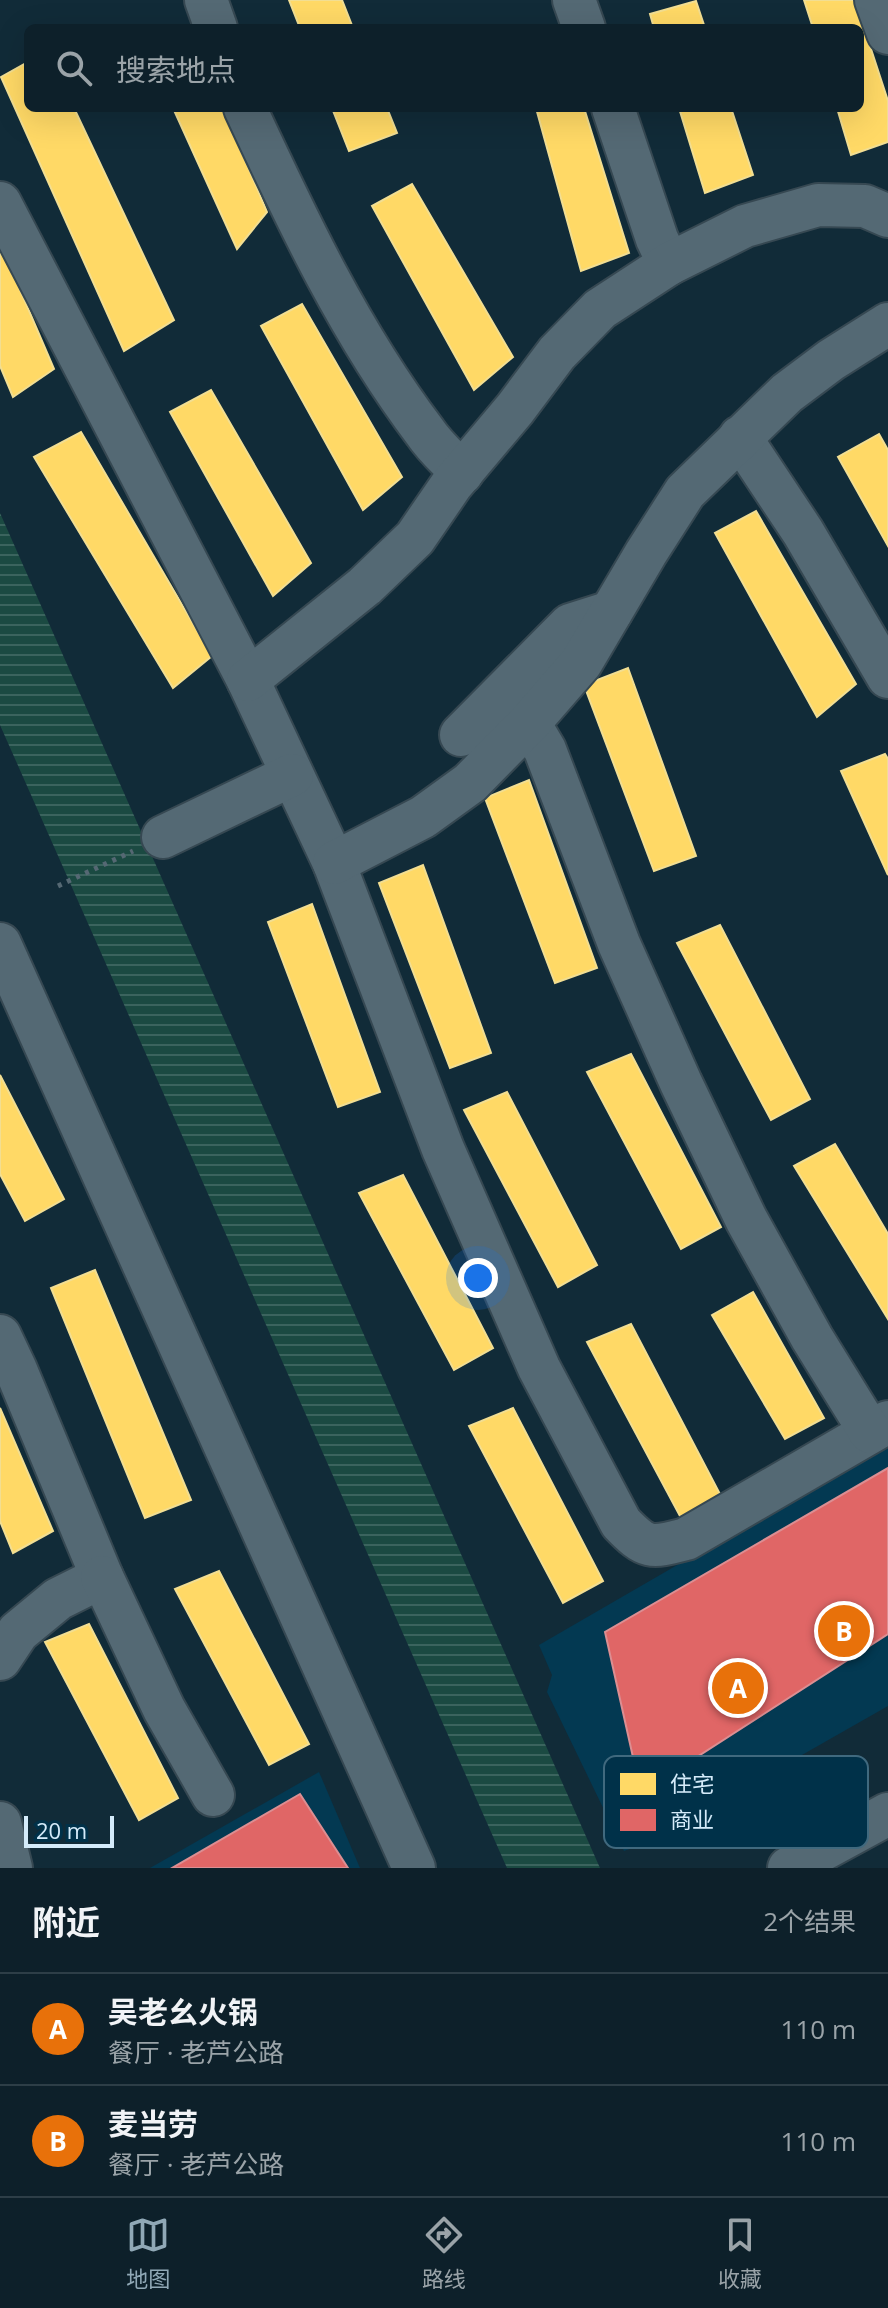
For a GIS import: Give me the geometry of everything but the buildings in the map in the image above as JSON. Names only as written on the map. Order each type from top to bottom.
[{"type":"street","points":[[206,0],[215,24]]},
{"type":"street","points":[[574,0],[583,24]]},
{"type":"street","points":[[876,0],[888,33]]},
{"type":"street","points":[[247,112],[302,232],[376,364],[426,435],[462,473]]},
{"type":"street","points":[[614,112],[657,239],[669,264]]},
{"type":"street","points":[[0,203],[248,680],[334,863],[443,1149],[539,1368],[621,1523],[638,1541],[657,1546],[686,1539],[879,1427],[812,1338],[746,1219],[619,944],[545,750],[529,723]]},
{"type":"street","points":[[248,680],[365,586],[415,538],[557,353],[600,309],[669,264],[745,226],[818,205],[865,206],[888,216]]},
{"type":"street","points":[[334,863],[423,817],[470,783],[529,723],[581,663],[685,492],[787,393],[888,324]]},
{"type":"street","points":[[740,437],[803,532],[888,677]]},
{"type":"street","points":[[461,735],[570,625],[611,612]]},
{"type":"street","points":[[163,837],[292,775]]},
{"type":"street","points":[[0,944],[414,1868]]},
{"type":"street","points":[[0,1336],[102,1577],[164,1709],[213,1795]]},
{"type":"street","points":[[0,1659],[18,1632],[58,1599],[102,1577]]},
{"type":"street","points":[[868,1825],[888,1814]]},
{"type":"street","points":[[0,1823],[11,1868]]},
{"type":"street","points":[[789,1868],[826,1848]]},
{"type":"path","points":[[58,886],[163,837]]},
{"type":"shaded area","points":[[0,513],[600,1868],[507,1868],[0,725]]},
{"type":"shaded area","points":[[888,1443],[888,1706],[800,1756],[604,1756],[604,1810],[547,1692],[552,1675],[539,1645]]},
{"type":"shaded area","points":[[319,1772],[360,1868],[150,1868]]},
{"type":"place","name":"麦当劳","points":[[844,1631]]},
{"type":"place","name":"吴老幺火锅","points":[[738,1688]]}]
